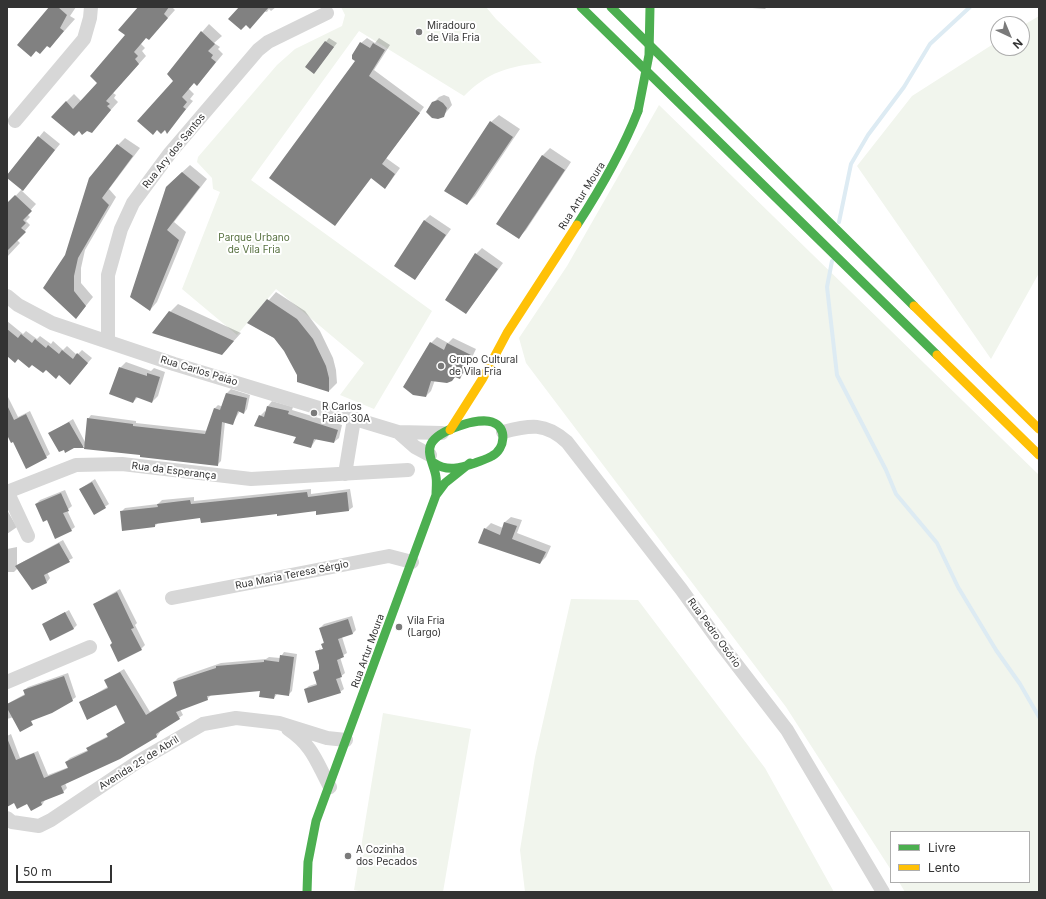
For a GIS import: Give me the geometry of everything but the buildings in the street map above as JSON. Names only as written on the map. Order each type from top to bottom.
[{"type":"main road","points":[[581,7],[1039,455]]},
{"type":"main road","points":[[611,7],[1039,429]]},
{"type":"main road","name":"Rua Artur Moura","points":[[432,459],[431,444],[446,431],[482,378],[507,333],[607,178],[627,140],[638,111],[649,55],[650,7]]},
{"type":"main road","points":[[482,378],[483,397]]},
{"type":"main road","points":[[432,459],[441,468],[447,469],[470,463],[497,453],[504,441],[503,432],[499,426],[491,420],[486,410]]},
{"type":"main road","points":[[446,431],[483,420],[491,420]]},
{"type":"main road","points":[[432,459],[436,495]]},
{"type":"main road","points":[[436,495],[445,484],[470,463]]},
{"type":"main road","name":"Rua Artur Moura","points":[[307,892],[308,862],[311,840],[316,821],[330,787],[436,495]]},
{"type":"street","points":[[15,121],[84,39],[90,18],[91,7]]},
{"type":"street","name":"Rua Ary dos Santos","points":[[108,341],[108,275],[121,228],[144,186],[258,50],[268,42],[327,13]]},
{"type":"street","name":"Rua Carlos Paião","points":[[7,296],[18,305],[52,323],[174,364],[398,432],[446,431]]},
{"type":"street","points":[[345,474],[354,419]]},
{"type":"street","name":"Rua Pedro Osório","points":[[503,432],[534,426],[547,428],[555,432],[567,442],[681,589],[720,644],[788,730],[883,892]]},
{"type":"street","name":"Rua Carlos Paião","points":[[398,432],[432,459]]},
{"type":"street","name":"Rua da Esperança","points":[[7,492],[76,465],[88,463],[122,464],[251,479],[408,470]]},
{"type":"street","points":[[7,492],[28,536]]},
{"type":"street","name":"Rua Maria Teresa Sérgio","points":[[172,598],[389,556],[412,562]]},
{"type":"street","points":[[7,682],[90,647]]},
{"type":"street","name":"Avenida 25 de Abril","points":[[7,818],[12,822],[38,826],[51,820],[139,761],[203,724],[236,718],[279,723],[327,738],[346,740]]},
{"type":"street","name":"Avenida 25 de Abril","points":[[279,723],[297,735],[313,753],[330,787]]},
{"type":"green space","name":"Parque Urbano de Vila Fria","points":[[341,7],[486,7],[496,19],[542,63],[509,68],[482,81],[464,96],[359,31],[251,180],[432,311],[374,409],[340,395],[364,363],[276,289],[237,335],[182,289],[220,192],[213,189],[212,178],[197,162],[198,157],[277,65],[295,49],[342,26],[345,15]]},
{"type":"green space","points":[[1039,16],[1039,273],[991,359],[857,166],[912,96],[990,46],[990,56],[1030,56],[1030,21]]},
{"type":"green space","points":[[659,105],[1039,475],[1039,892],[905,892],[900,883],[1030,883],[1030,831],[890,831],[890,868],[786,707],[526,363],[519,338],[567,266]]},
{"type":"green space","points":[[571,599],[638,600],[765,768],[834,892],[525,892],[520,850],[535,757]]},
{"type":"green space","points":[[383,713],[471,729],[443,892],[365,892],[354,890]]},
{"type":"waterway","points":[[839,222],[851,164],[868,135],[904,87],[930,44],[970,7]]},
{"type":"waterway","points":[[832,261],[827,287],[837,375],[886,470],[896,494],[937,543],[958,587],[996,650],[1020,684],[1039,717]]},
{"type":"traffic: fast","points":[[581,7],[937,355]]},
{"type":"traffic: fast","points":[[611,7],[914,306]]},
{"type":"traffic: fast","points":[[638,111],[649,55],[650,7]]},
{"type":"traffic: fast","points":[[577,225],[610,170],[638,111]]},
{"type":"traffic: fast","points":[[434,463],[444,468],[459,468],[490,457],[496,453],[502,443],[503,438],[501,428],[492,422],[478,421],[459,426],[435,439],[431,444],[430,456],[436,477],[436,495]]},
{"type":"traffic: fast","points":[[307,892],[308,862],[316,821],[436,495],[445,483],[470,463]]},
{"type":"traffic: slow","points":[[450,430],[483,378],[507,333],[577,225]]},
{"type":"traffic: slow","points":[[914,306],[1039,429]]},
{"type":"traffic: slow","points":[[937,355],[1039,455]]},
{"type":"place","name":"Miradouro de Vila Fria","points":[[419,32]]},
{"type":"place","name":"Grupo Cultural de Vila Fria","points":[[441,366]]},
{"type":"place","name":"R Carlos Paião 30A","points":[[314,413]]},
{"type":"place","name":"Vila Fria (Largo)","points":[[399,627]]},
{"type":"place","name":"A Cozinha dos Pecados","points":[[348,856]]}]
